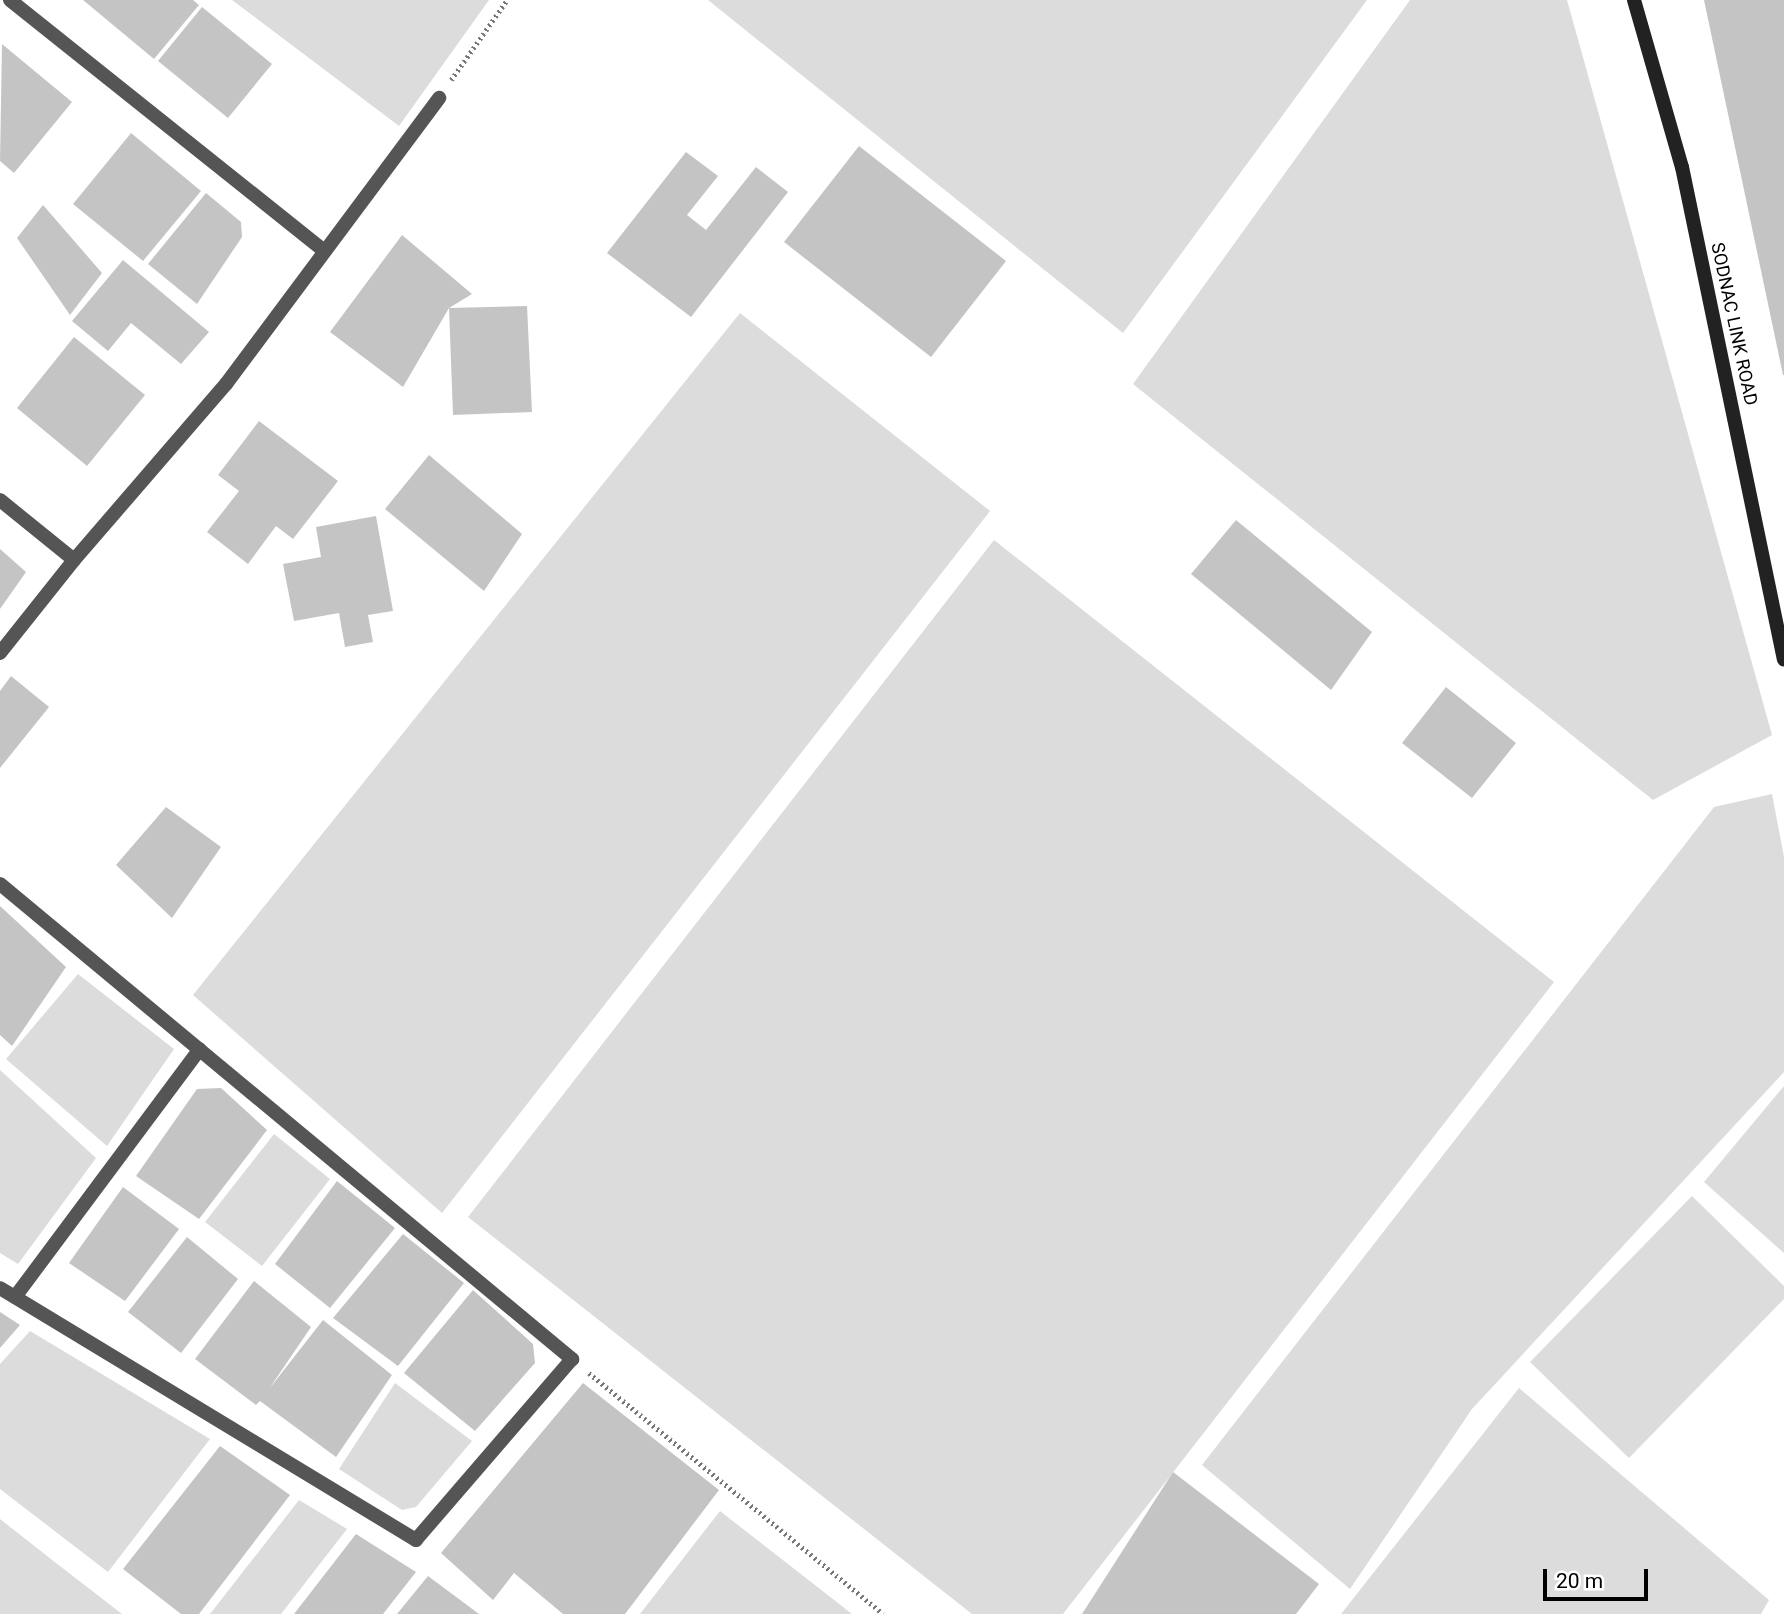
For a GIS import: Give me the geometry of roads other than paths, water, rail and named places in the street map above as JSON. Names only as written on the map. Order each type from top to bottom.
[{"type":"main road","name":"SODNAC LINK ROAD","points":[[1634,0],[1682,167],[1784,660]]},
{"type":"street","points":[[10,0],[323,250]]},
{"type":"street","points":[[0,653],[74,561],[226,384],[323,250],[439,98]]},
{"type":"street","points":[[0,500],[74,561]]},
{"type":"street","points":[[0,884],[572,1359],[416,1539],[0,1288]]},
{"type":"street","points":[[15,1297],[200,1049]]}]
